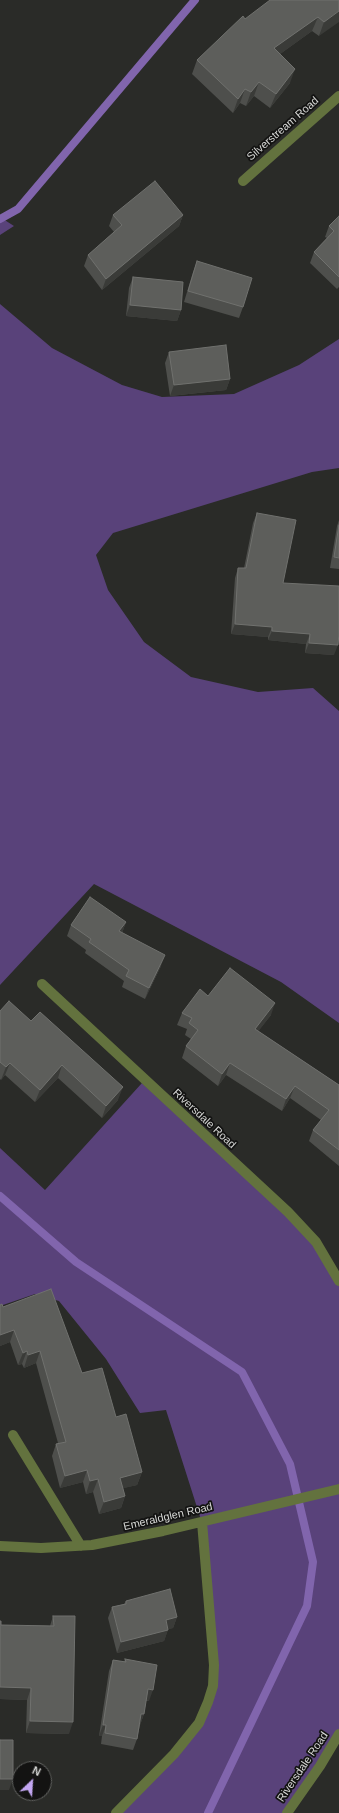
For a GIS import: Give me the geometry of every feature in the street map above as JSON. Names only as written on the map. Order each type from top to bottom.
[{"type":"street","name":"Silverstream Road","points":[[243,180],[339,96]]},
{"type":"street","name":"Riversdale Road","points":[[42,984],[288,1212],[316,1242],[339,1281]]},
{"type":"street","points":[[13,1435],[81,1546]]},
{"type":"street","name":"Emeraldglen Road","points":[[0,1546],[41,1548],[81,1546],[155,1533],[339,1489]]},
{"type":"street","points":[[116,1813],[174,1754],[199,1723],[213,1686],[214,1665],[202,1522]]},
{"type":"street","name":"Riversdale Road","points":[[286,1813],[320,1766],[339,1734]]},
{"type":"shaded area","points":[[0,217],[14,226],[0,235]]},
{"type":"shaded area","points":[[0,304],[52,348],[122,385],[162,397],[234,394],[299,365],[339,339],[339,468],[312,472],[113,533],[96,555],[108,590],[144,642],[191,677],[258,692],[313,688],[339,711],[339,1023],[281,982],[94,884],[0,985]]},
{"type":"shaded area","points":[[142,1083],[310,1237],[339,1286],[339,1733],[287,1813],[115,1813],[198,1723],[212,1686],[202,1523],[166,1410],[140,1413],[106,1359],[59,1301],[35,1294],[0,1306],[0,1148],[45,1190]]},
{"type":"building","points":[[270,0],[339,0],[339,11],[324,22],[318,17],[274,48],[295,69],[276,94],[259,82],[251,92],[245,89],[238,99],[197,60],[243,16],[245,19]]},
{"type":"building","points":[[155,181],[183,215],[106,279],[88,255],[122,225],[113,215]]},
{"type":"building","points":[[339,216],[339,277],[314,252],[334,231],[329,226]]},
{"type":"building","points":[[197,261],[252,278],[243,307],[188,291]]},
{"type":"building","points":[[133,277],[183,282],[181,310],[130,305]]},
{"type":"building","points":[[226,345],[230,379],[174,385],[169,352]]},
{"type":"building","points":[[257,513],[296,520],[283,583],[339,586],[338,645],[309,643],[310,634],[272,631],[272,627],[235,624],[238,568],[246,568]]},
{"type":"building","points":[[339,525],[339,558],[334,557]]},
{"type":"building","points":[[90,897],[126,922],[119,931],[165,955],[149,988],[126,976],[129,970],[89,942],[91,939],[71,925]]},
{"type":"building","points":[[230,968],[275,1003],[255,1029],[339,1085],[339,1150],[313,1130],[329,1110],[295,1086],[286,1099],[230,1063],[222,1074],[186,1046],[198,1030],[189,1023],[192,1018],[182,1013],[200,989],[208,996]]},
{"type":"building","points":[[9,1001],[31,1021],[40,1012],[123,1087],[106,1106],[62,1065],[40,1090],[10,1063],[6,1067],[0,1062],[0,1011]]},
{"type":"building","points":[[51,1289],[82,1373],[102,1368],[116,1417],[126,1414],[142,1472],[120,1478],[125,1496],[104,1502],[98,1479],[90,1481],[87,1470],[65,1476],[56,1444],[66,1442],[40,1351],[28,1355],[27,1351],[23,1353],[14,1330],[0,1335],[0,1305],[2,1304],[3,1307]]},
{"type":"building","points":[[170,1589],[177,1617],[166,1620],[168,1630],[121,1642],[112,1607],[126,1604],[126,1601]]},
{"type":"building","points":[[53,1616],[75,1616],[73,1722],[30,1721],[31,1688],[0,1687],[0,1621],[1,1625],[54,1626]]},
{"type":"building","points":[[125,1659],[157,1665],[153,1690],[148,1689],[144,1714],[141,1714],[137,1739],[105,1733],[106,1725],[103,1725],[113,1660],[126,1662]]},
{"type":"building","points":[[0,1740],[13,1740],[12,1779],[0,1779]]},
{"type":"waterway","points":[[0,219],[18,209],[195,0]]},
{"type":"waterway","points":[[0,1196],[76,1262],[242,1372],[290,1464],[313,1562],[307,1606],[208,1813]]}]
